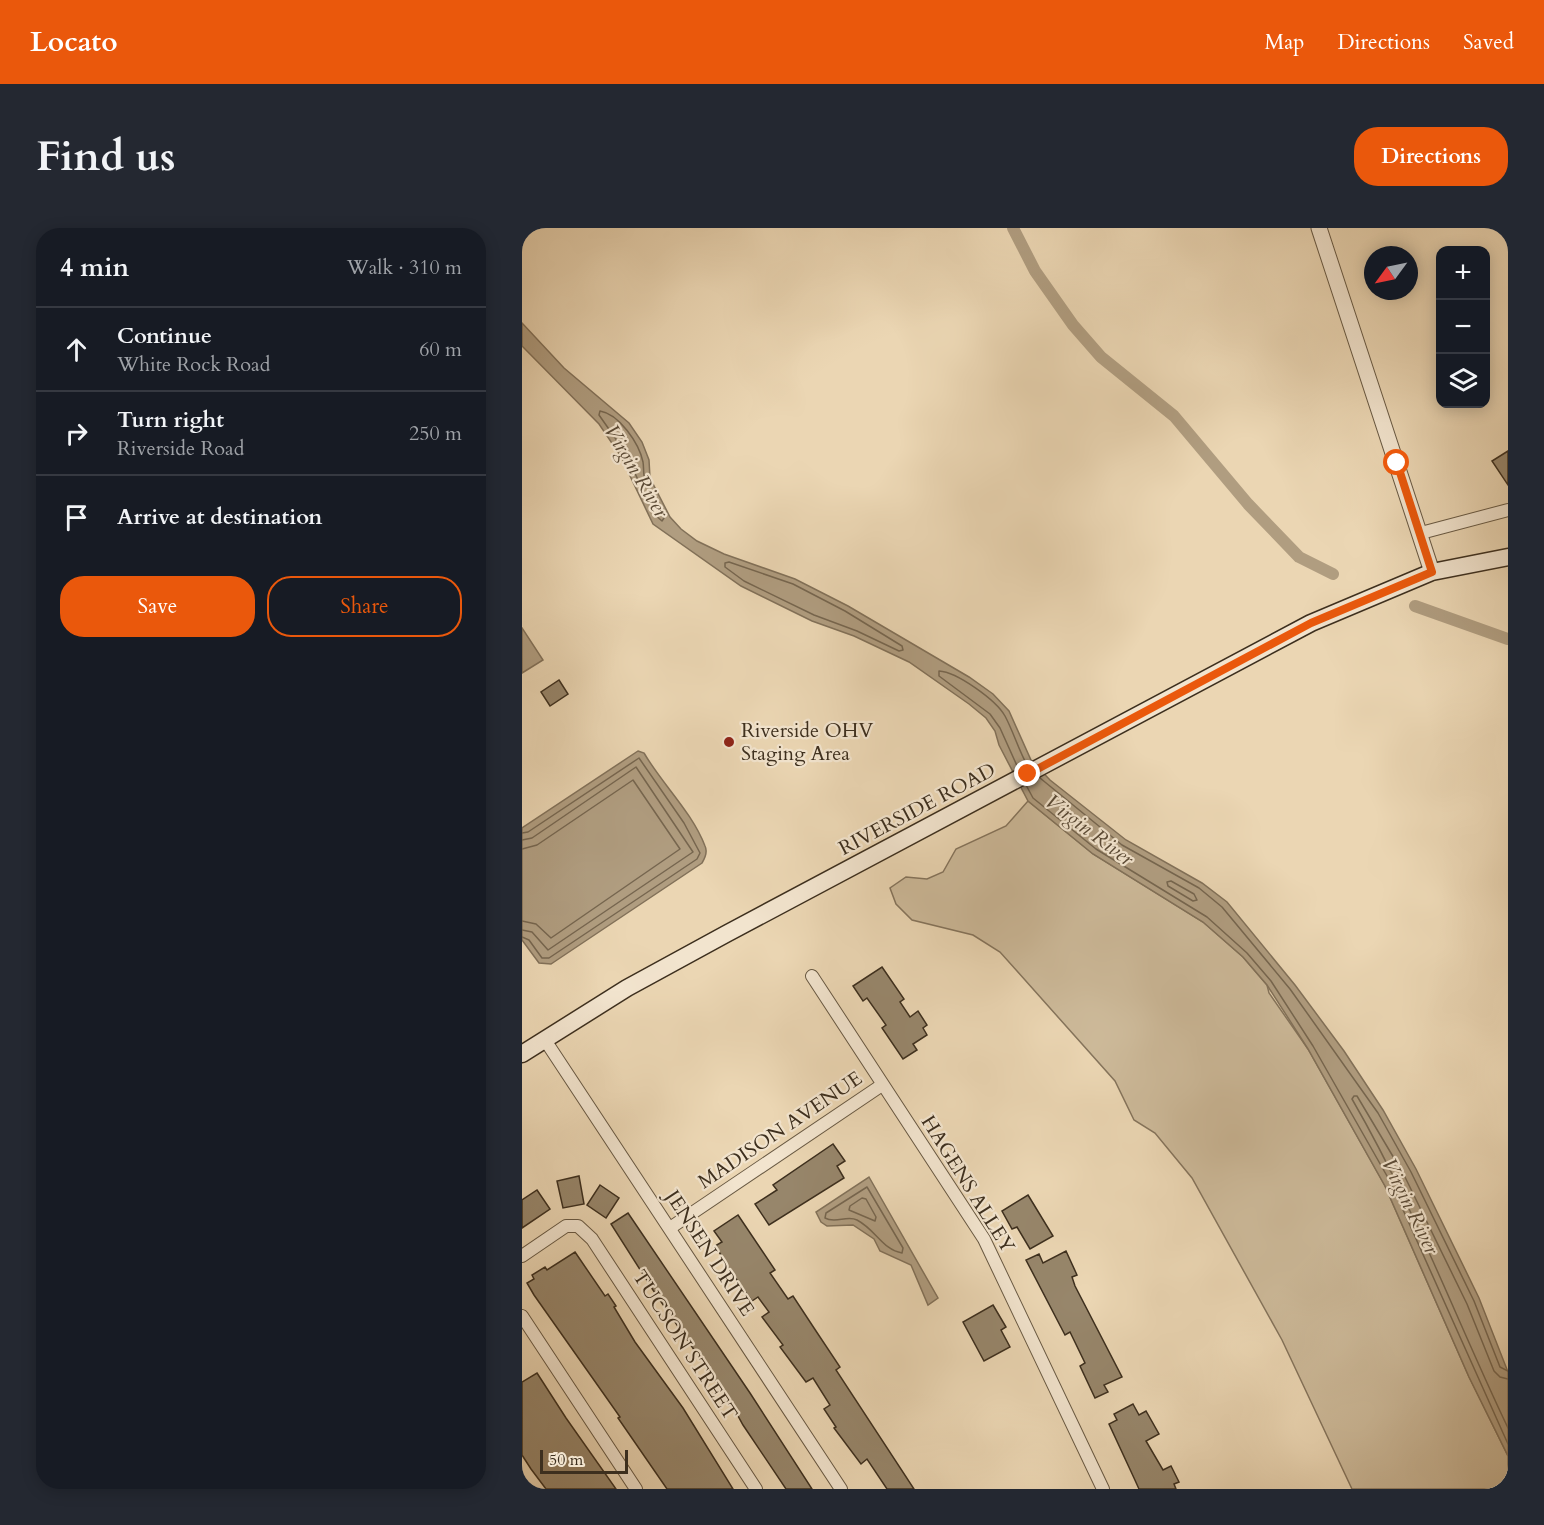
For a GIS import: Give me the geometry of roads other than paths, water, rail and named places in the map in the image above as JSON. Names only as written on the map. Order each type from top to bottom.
[{"type":"main road","name":"RIVERSIDE ROAD","points":[[522,1054],[627,988],[1311,623],[1432,572],[1508,557]]},
{"type":"street","points":[[1319,228],[1432,572]]},
{"type":"street","points":[[1421,533],[1508,510]]},
{"type":"street","name":"HAGENS ALLEY","points":[[812,976],[984,1239],[1103,1489]]},
{"type":"street","name":"JENSEN DRIVE","points":[[545,1040],[841,1489]]},
{"type":"street","name":"MADISON AVENUE","points":[[670,1228],[882,1085]]},
{"type":"street","name":"TUCSON STREET","points":[[522,1256],[566,1226],[578,1226],[592,1239],[756,1489]]},
{"type":"street","points":[[522,1316],[636,1489]]},
{"type":"water","name":"Virgin River","points":[[522,323],[564,368],[629,423],[642,442],[649,460],[650,478],[670,517],[681,529],[697,541],[724,554],[795,579],[848,606],[969,677],[993,694],[1009,711],[1031,760],[1050,780],[1126,840],[1202,883],[1227,902],[1295,985],[1344,1051],[1383,1110],[1416,1169],[1479,1298],[1508,1372],[1508,1456],[1469,1377],[1385,1186],[1308,1049],[1267,985],[1243,957],[1203,922],[1093,854],[1028,801],[999,745],[995,731],[986,718],[969,704],[909,662],[854,636],[812,621],[741,586],[653,524],[620,455],[599,424],[522,346]]},
{"type":"water","points":[[522,628],[543,660],[522,673]]},
{"type":"water","points":[[638,751],[644,753],[693,821],[706,848],[704,859],[702,863],[551,964],[539,963],[522,940],[522,828]]},
{"type":"water","points":[[869,1177],[938,1298],[928,1305],[911,1265],[880,1251],[874,1239],[853,1225],[827,1226],[821,1222],[816,1212]]},
{"type":"waterway","points":[[1013,228],[1035,271],[1073,325],[1101,357],[1174,416],[1248,504],[1299,557],[1333,574]]},
{"type":"waterway","points":[[1415,606],[1508,639]]},
{"type":"place","name":"Riverside OHV Staging Area","points":[[729,742]]}]
